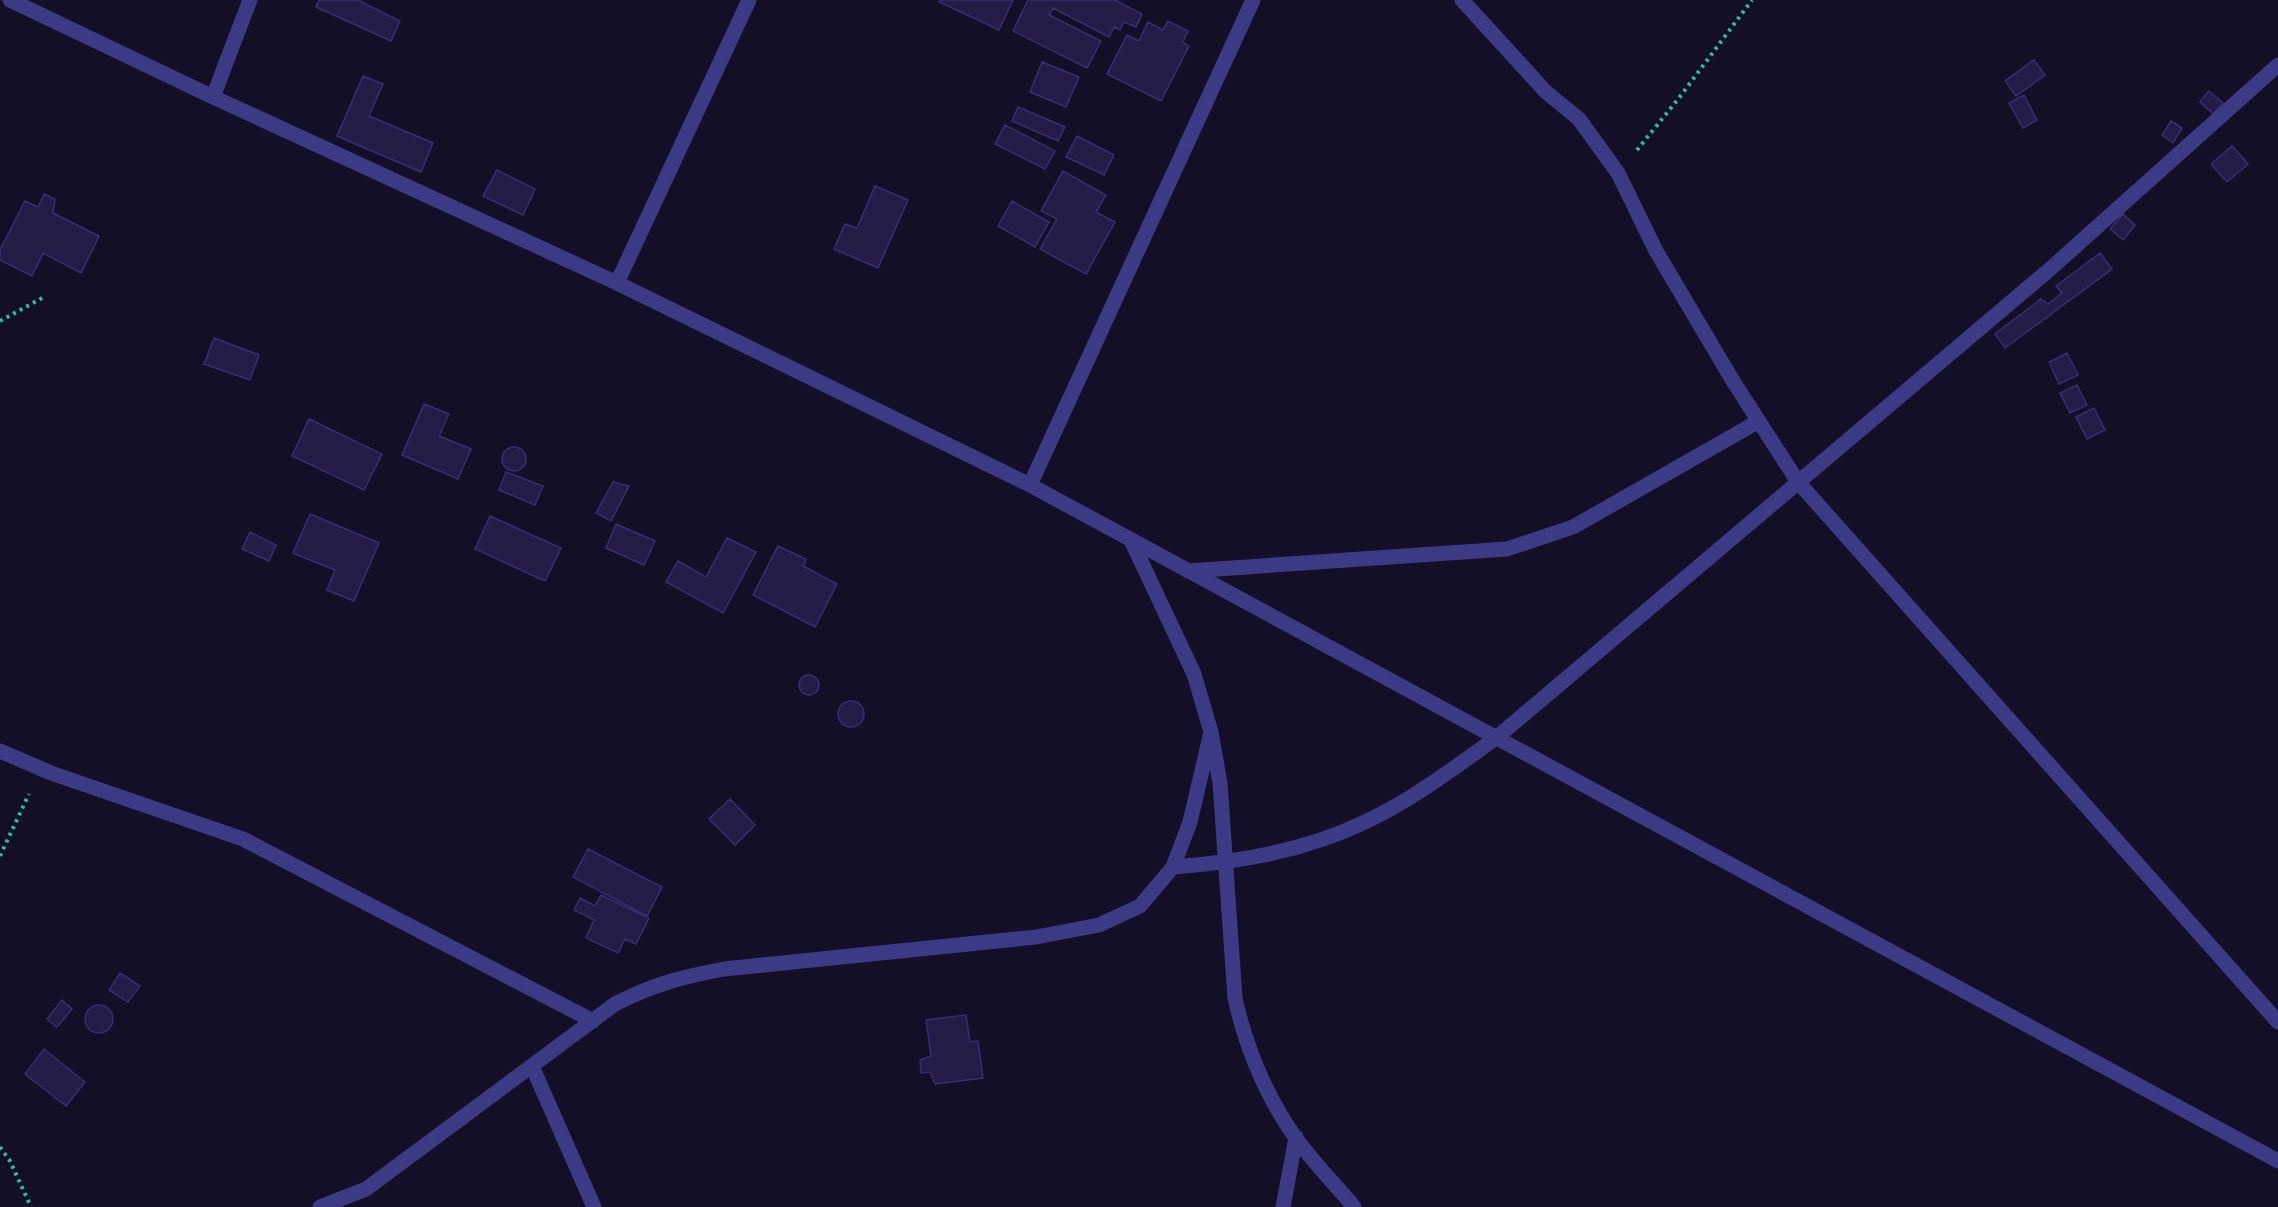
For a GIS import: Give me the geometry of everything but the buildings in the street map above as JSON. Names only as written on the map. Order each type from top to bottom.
[{"type":"street","points":[[10,0],[213,97],[617,283],[1030,485],[2278,1161]]},
{"type":"street","points":[[213,97],[250,0]]},
{"type":"street","points":[[617,283],[749,0]]},
{"type":"street","points":[[1030,485],[1253,0]]},
{"type":"street","points":[[1462,0],[1546,92],[1579,119],[1618,173],[1656,251],[1758,421],[1798,482],[2278,1022]]},
{"type":"street","points":[[1173,867],[1226,863],[1260,856],[1364,823],[1426,788],[1496,738],[2049,270],[2278,65]]},
{"type":"street","points":[[1187,571],[1507,549],[1573,527],[1758,421]]},
{"type":"street","points":[[1131,540],[1194,674],[1211,732],[1220,783],[1235,998],[1242,1033],[1257,1071],[1296,1137],[1354,1207]]},
{"type":"street","points":[[320,1207],[366,1189],[615,1004],[647,988],[681,977],[724,969],[1036,937],[1099,925],[1140,906],[1173,867],[1190,822],[1211,732]]},
{"type":"street","points":[[0,752],[41,769],[243,839],[593,1021]]},
{"type":"street","points":[[532,1066],[594,1207]]},
{"type":"street","points":[[1283,1207],[1296,1137]]},
{"type":"path","points":[[1618,173],[1679,98],[1752,0]]},
{"type":"path","points":[[0,321],[44,297]]},
{"type":"path","points":[[0,856],[41,769]]},
{"type":"path","points":[[0,1147],[10,1161],[32,1207]]}]
